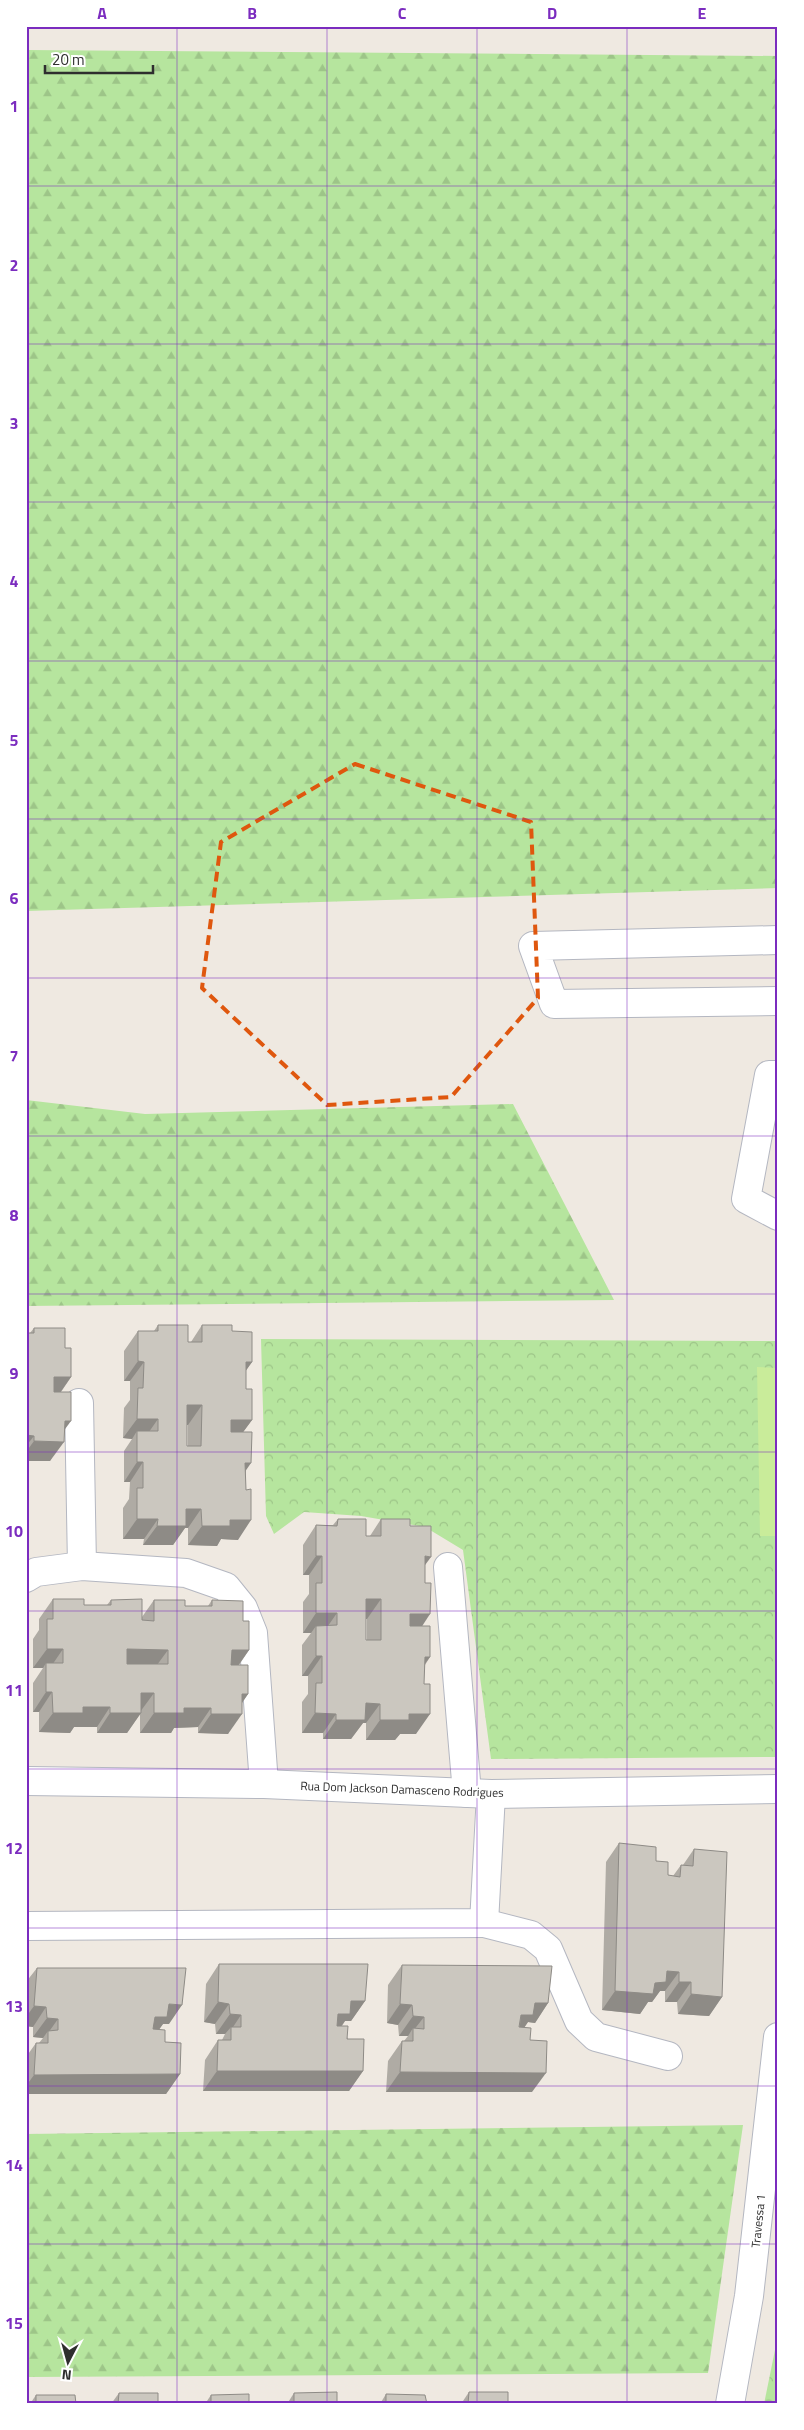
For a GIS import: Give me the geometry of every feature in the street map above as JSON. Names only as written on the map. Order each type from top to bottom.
[{"type":"street","points":[[778,940],[533,946],[554,1004],[778,1001]]},
{"type":"street","points":[[778,1075],[769,1076],[746,1199],[778,1216]]},
{"type":"street","points":[[79,1403],[82,1566]]},
{"type":"street","points":[[26,1578],[36,1572],[82,1566],[186,1573],[226,1587],[243,1608],[253,1633],[264,1784]]},
{"type":"street","points":[[448,1567],[479,1793],[484,1923]]},
{"type":"street","name":"Rua Dom Jackson Damasceno Rodrigues","points":[[26,1781],[264,1784],[479,1793],[778,1789]]},
{"type":"street","points":[[26,1926],[484,1923],[531,1935],[548,1948],[579,2021],[596,2037],[668,2056]]},
{"type":"street","name":"Travessa 1","points":[[730,2404],[750,2296],[778,2037]]},
{"type":"highlighted area","points":[[355,764],[531,822],[538,998],[451,1097],[327,1105],[202,988],[221,842]]},
{"type":"green space","points":[[26,50],[778,56],[778,888],[26,911]]},
{"type":"green space","points":[[26,1100],[145,1114],[513,1104],[614,1300],[26,1306]]},
{"type":"green space","points":[[261,1339],[778,1341],[778,1757],[491,1759],[463,1550],[425,1527],[361,1516],[304,1512],[274,1534],[266,1516]]},
{"type":"green space","points":[[757,1367],[778,1368],[778,1536],[760,1536]]},
{"type":"green space","points":[[743,2125],[708,2373],[26,2377],[26,2134]]},
{"type":"green space","points":[[776,2345],[778,2404],[764,2404]]},
{"type":"building","points":[[158,1325],[188,1325],[188,1342],[202,1342],[202,1325],[232,1325],[232,1331],[252,1332],[252,1362],[246,1362],[246,1389],[252,1389],[252,1420],[231,1420],[231,1432],[252,1432],[251,1463],[245,1463],[246,1490],[251,1489],[251,1520],[230,1520],[230,1526],[202,1526],[201,1509],[186,1509],[186,1526],[157,1526],[158,1519],[137,1519],[137,1488],[143,1488],[143,1462],[137,1462],[137,1431],[158,1431],[158,1419],[137,1419],[138,1388],[143,1388],[144,1362],[138,1361],[138,1331],[158,1331]],"holes":[[[187,1405],[202,1405],[201,1446],[187,1446]]]},
{"type":"building","points":[[34,1328],[65,1328],[65,1348],[71,1348],[71,1377],[54,1377],[54,1392],[71,1392],[71,1421],[65,1421],[64,1442],[34,1441],[34,1436],[26,1435],[26,1333],[34,1333]]},
{"type":"building","points":[[338,1519],[366,1519],[366,1536],[381,1536],[381,1519],[410,1519],[410,1526],[431,1526],[431,1557],[425,1556],[425,1583],[431,1583],[430,1614],[410,1614],[410,1626],[430,1626],[430,1657],[425,1657],[424,1684],[430,1684],[430,1714],[409,1714],[409,1720],[380,1720],[380,1704],[366,1703],[365,1720],[336,1720],[336,1714],[315,1713],[316,1683],[322,1683],[322,1656],[316,1656],[316,1626],[337,1625],[337,1613],[316,1613],[316,1583],[322,1583],[322,1556],[316,1556],[316,1525],[337,1526]],"holes":[[[366,1599],[381,1599],[381,1640],[366,1640]]]},
{"type":"building","points":[[53,1599],[84,1599],[84,1605],[111,1605],[111,1600],[142,1599],[142,1620],[154,1621],[154,1600],[185,1600],[185,1606],[212,1606],[212,1600],[243,1601],[243,1621],[249,1621],[249,1650],[232,1650],[231,1665],[248,1665],[248,1694],[242,1694],[242,1714],[211,1714],[211,1708],[184,1708],[184,1713],[154,1713],[154,1693],[141,1693],[141,1713],[110,1713],[110,1707],[83,1707],[83,1713],[53,1713],[52,1692],[46,1692],[46,1663],[63,1663],[63,1649],[47,1649],[47,1619],[53,1619]],"holes":[[[127,1649],[168,1650],[168,1664],[127,1664]]]},
{"type":"building","points":[[619,1843],[656,1847],[656,1861],[668,1862],[668,1875],[680,1877],[681,1865],[693,1866],[694,1849],[727,1852],[722,1997],[691,1994],[691,1982],[679,1982],[679,1972],[667,1971],[666,1982],[655,1983],[653,1994],[615,1991]]},
{"type":"building","points":[[219,1964],[368,1964],[365,2001],[351,2001],[350,2014],[338,2014],[337,2026],[348,2026],[347,2039],[364,2039],[363,2071],[217,2071],[218,2040],[231,2040],[231,2027],[241,2027],[241,2015],[230,2014],[229,2004],[218,2002]]},
{"type":"building","points":[[402,1965],[552,1966],[548,2003],[535,2003],[533,2015],[521,2015],[519,2027],[531,2028],[530,2040],[547,2041],[546,2073],[400,2072],[402,2041],[413,2041],[413,2028],[424,2029],[424,2017],[413,2016],[412,2005],[400,2004]]},
{"type":"building","points":[[37,1968],[186,1968],[182,2005],[169,2004],[167,2017],[155,2017],[153,2029],[165,2030],[165,2042],[181,2043],[180,2074],[34,2075],[36,2043],[48,2043],[48,2031],[58,2030],[58,2019],[47,2018],[46,2007],[34,2006]]},
{"type":"building","points":[[337,2392],[337,2404],[294,2404],[294,2393]]},
{"type":"building","points":[[469,2392],[508,2392],[508,2404],[468,2404]]},
{"type":"building","points":[[119,2393],[158,2393],[158,2404],[118,2404]]},
{"type":"building","points":[[249,2394],[249,2404],[211,2404],[211,2395]]},
{"type":"building","points":[[386,2394],[425,2395],[427,2404],[386,2404]]},
{"type":"building","points":[[36,2395],[75,2395],[76,2404],[36,2404]]}]
